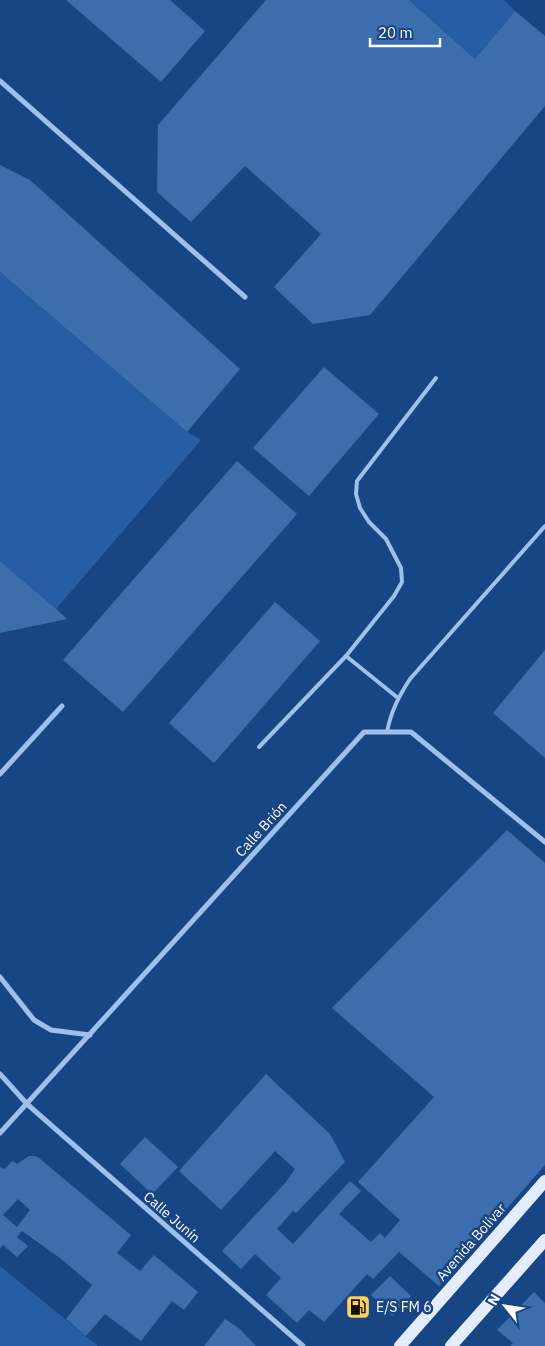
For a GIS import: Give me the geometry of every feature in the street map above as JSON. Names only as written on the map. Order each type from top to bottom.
[{"type":"main road","name":"Avenida Bolívar","points":[[400,1346],[545,1181]]},
{"type":"main road","points":[[451,1346],[545,1240]]},
{"type":"street","points":[[0,81],[245,296]]},
{"type":"street","points":[[0,774],[62,706]]},
{"type":"street","name":"Calle Brión","points":[[0,1133],[364,732],[411,732],[545,842]]},
{"type":"street","points":[[0,978],[34,1020],[51,1030],[90,1035]]},
{"type":"street","name":"Calle Junín","points":[[0,1074],[27,1104],[302,1346]]},
{"type":"lane","points":[[260,747],[346,656],[394,596],[402,582],[401,568],[386,539],[369,522],[360,508],[356,494],[357,481],[436,378]]},
{"type":"lane","points":[[387,732],[390,716],[398,698],[424,662],[545,526]]},
{"type":"lane","points":[[346,656],[398,698]]},
{"type":"shaded area","points":[[409,0],[504,0],[515,11],[475,59]]},
{"type":"shaded area","points":[[0,272],[187,432],[201,440],[56,609],[0,561]]},
{"type":"shaded area","points":[[0,1266],[98,1346],[0,1346]]},
{"type":"building","points":[[66,0],[170,0],[205,31],[161,82]]},
{"type":"building","points":[[266,0],[409,0],[475,59],[515,11],[545,36],[545,106],[370,315],[313,324],[274,287],[321,234],[245,166],[191,222],[157,192],[158,125]]},
{"type":"building","points":[[0,165],[30,180],[240,369],[187,432],[0,272]]},
{"type":"building","points":[[324,367],[379,414],[309,496],[253,448]]},
{"type":"building","points":[[237,461],[297,514],[123,712],[63,660]]},
{"type":"building","points":[[0,561],[56,609],[67,619],[0,633]]},
{"type":"building","points":[[275,602],[320,641],[214,763],[169,723]]},
{"type":"building","points":[[545,650],[545,758],[493,713]]},
{"type":"building","points":[[507,830],[545,863],[545,1165],[439,1286],[399,1252],[373,1279],[367,1274],[324,1322],[309,1310],[297,1323],[266,1295],[281,1278],[255,1254],[241,1269],[222,1251],[286,1182],[295,1169],[275,1151],[221,1210],[179,1171],[266,1074],[330,1134],[345,1162],[296,1213],[293,1211],[277,1229],[293,1244],[350,1181],[361,1191],[339,1214],[371,1242],[380,1233],[385,1238],[400,1220],[358,1182],[434,1097],[332,1008]]},
{"type":"building","points":[[145,1137],[178,1167],[152,1194],[120,1164]]},
{"type":"building","points":[[29,1156],[39,1158],[131,1235],[117,1253],[140,1271],[154,1255],[198,1292],[184,1310],[172,1301],[141,1341],[105,1314],[86,1336],[66,1319],[92,1285],[60,1258],[22,1231],[17,1237],[28,1246],[17,1257],[3,1245],[0,1248],[0,1167],[5,1169],[12,1161],[17,1164]],"holes":[[[18,1199],[30,1210],[17,1227],[3,1215]]]},
{"type":"building","points":[[390,1276],[411,1296],[392,1316],[371,1295]]},
{"type":"building","points":[[534,1292],[545,1303],[545,1346],[510,1346],[513,1343],[497,1330]]},
{"type":"building","points":[[225,1319],[240,1329],[256,1346],[204,1346]]},
{"type":"place","name":"E/S FM 6","points":[[358,1307]]}]
